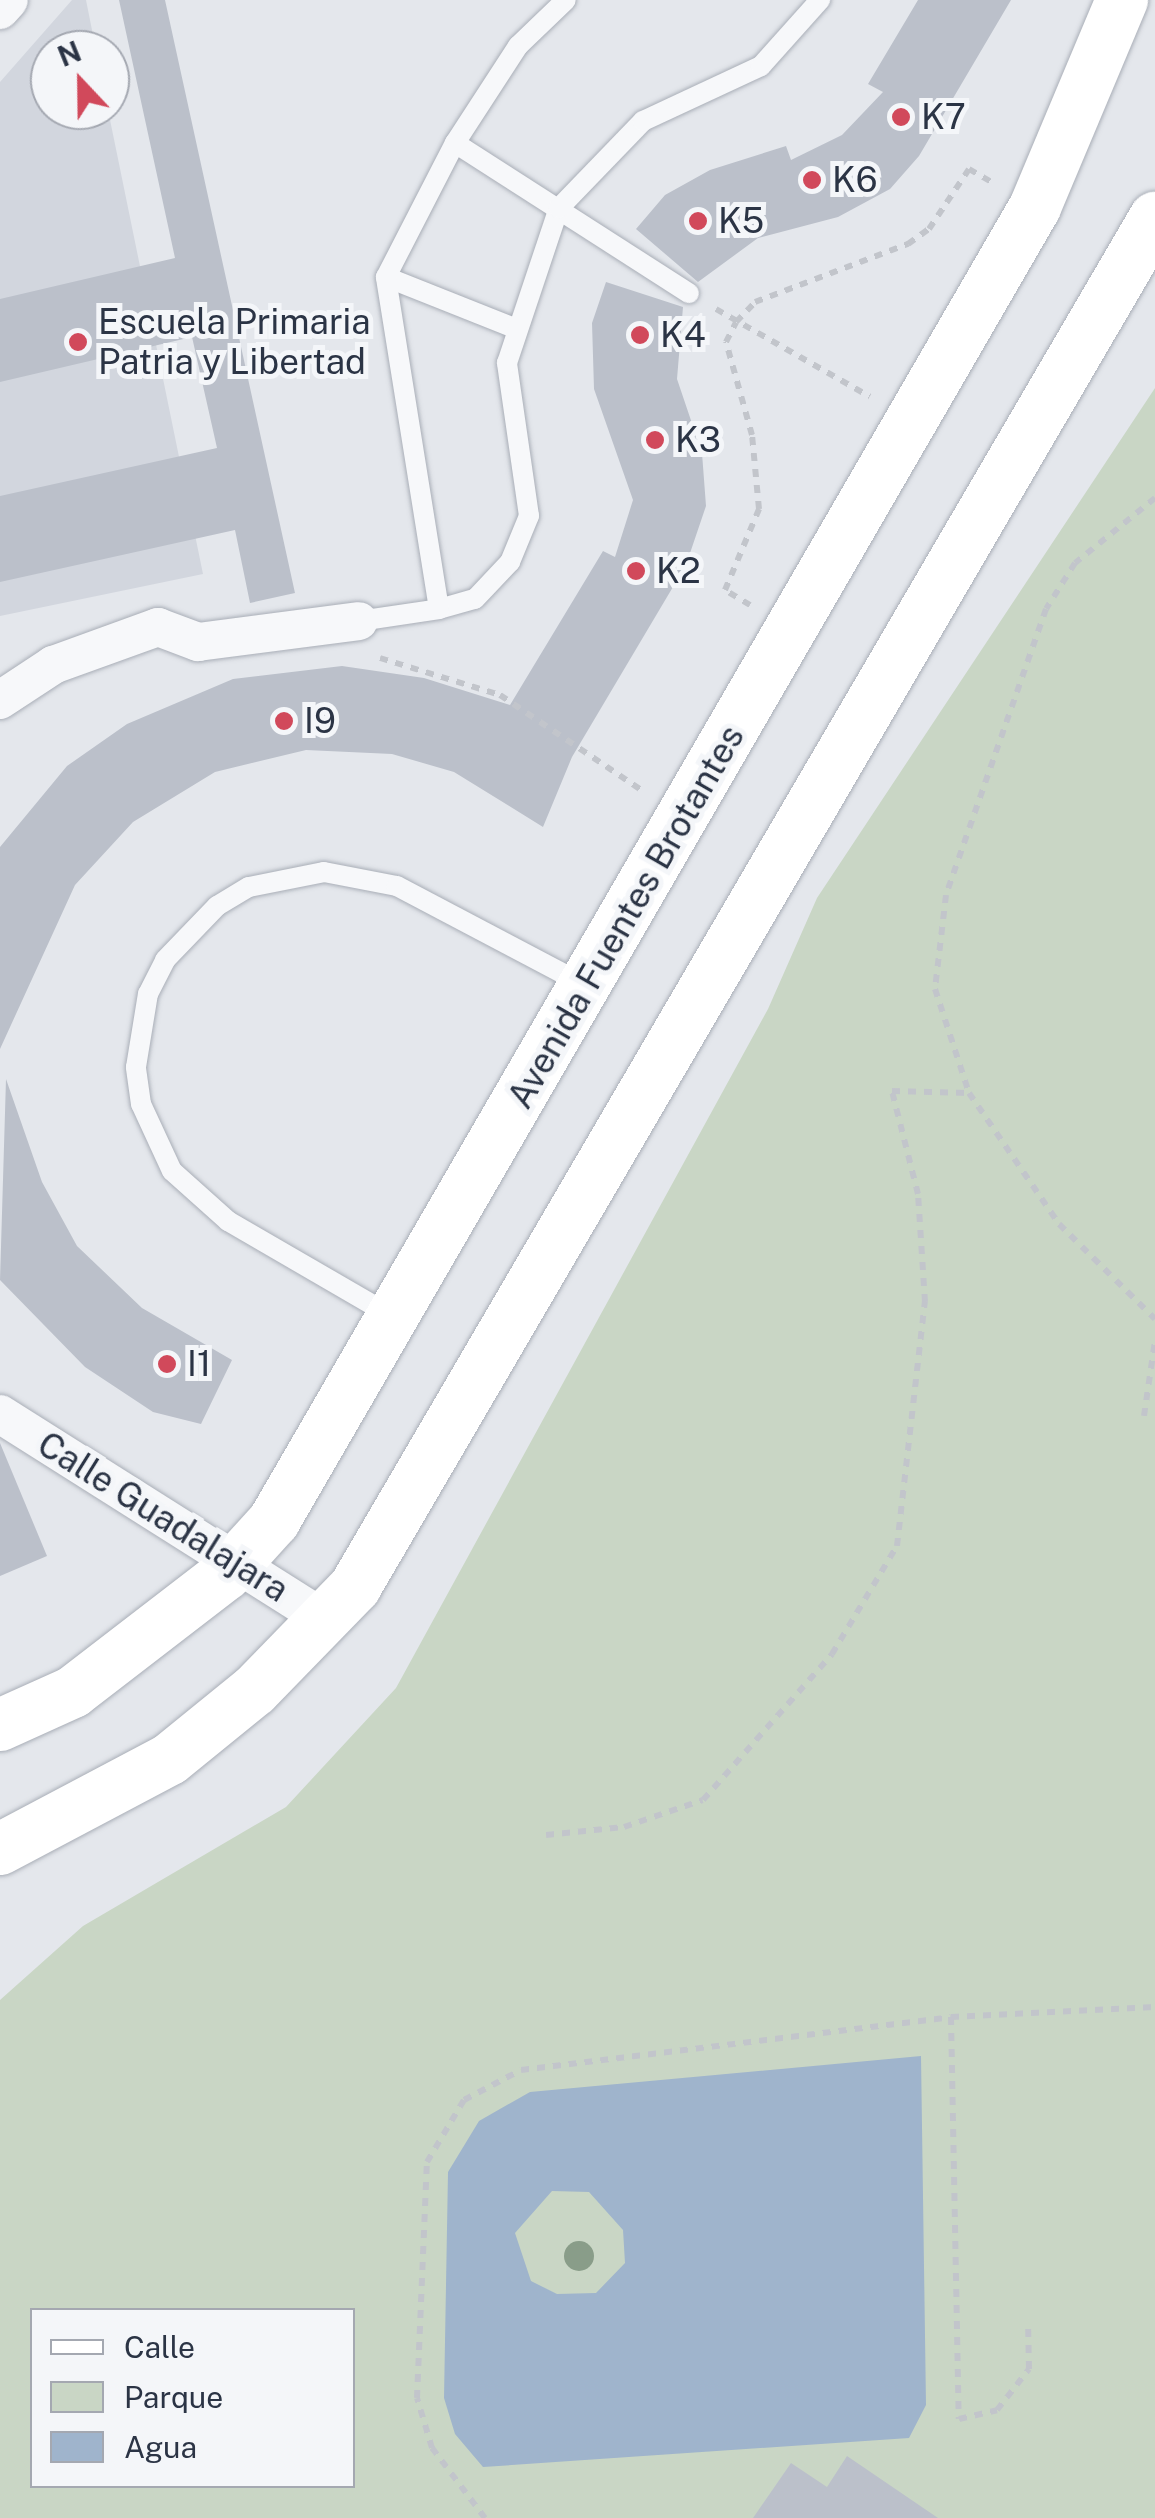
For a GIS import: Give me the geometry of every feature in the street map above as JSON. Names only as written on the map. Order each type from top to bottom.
[{"type":"street","points":[[0,10],[9,0]]},
{"type":"street","name":"Avenida Fuentes Brotantes","points":[[0,1724],[73,1692],[241,1560],[399,1320],[584,985],[794,630],[1034,206],[1122,0]]},
{"type":"street","points":[[0,1848],[170,1759],[326,1620],[355,1587],[641,1107],[1155,218]]},
{"type":"street","points":[[0,700],[53,665],[158,627],[198,642],[362,638]]},
{"type":"street","name":"Calle Guadalajara","points":[[0,1414],[241,1560],[326,1620]]},
{"type":"lane","points":[[439,609],[386,277],[454,142],[518,46],[566,0]]},
{"type":"lane","points":[[362,638],[475,600],[510,562],[529,516],[508,416],[507,363],[559,208],[643,120],[761,66],[820,0]]},
{"type":"lane","points":[[454,142],[689,293]]},
{"type":"lane","points":[[386,277],[518,329]]},
{"type":"lane","points":[[399,1320],[228,1221],[172,1171],[141,1104],[136,1067],[164,960],[233,896],[324,872],[398,886],[584,985]]},
{"type":"path","points":[[794,630],[725,590],[760,510],[752,435],[726,342],[736,322],[755,302],[908,244],[930,229],[969,170],[1034,206]]},
{"type":"path","points":[[689,293],[914,421]]},
{"type":"path","points":[[1155,498],[1075,562],[1046,608],[952,878],[936,989],[969,1094],[1060,1224],[1155,1319]]},
{"type":"path","points":[[362,638],[500,695],[680,817]]},
{"type":"path","points":[[546,1834],[624,1827],[703,1800],[832,1654],[897,1546],[926,1302],[918,1194],[892,1091],[969,1094]]},
{"type":"path","points":[[1144,1416],[1155,1341]]},
{"type":"path","points":[[485,2518],[432,2448],[417,2398],[427,2162],[464,2100],[520,2070],[952,2017],[1155,2007]]},
{"type":"path","points":[[952,2017],[959,2419],[997,2410],[1029,2369],[1028,2320]]},
{"type":"shaded area","name":"Escuela Primaria Patria y Libertad","points":[[72,0],[86,0],[92,30],[46,30]]},
{"type":"shaded area","name":"Escuela Primaria Patria y Libertad","points":[[30,48],[30,130],[112,130],[203,574],[0,616],[0,82]]},
{"type":"green space","points":[[1155,388],[1155,2518],[0,2518],[0,2000],[83,1926],[286,1807],[396,1688],[768,1009],[817,898]]},
{"type":"water","points":[[921,2056],[926,2405],[909,2438],[483,2467],[455,2434],[444,2398],[448,2172],[479,2121],[530,2092]],"holes":[[[552,2191],[589,2192],[623,2230],[625,2263],[596,2293],[557,2294],[531,2281],[515,2233]]]},
{"type":"building","points":[[119,0],[165,0],[295,593],[250,603],[235,530],[0,582],[0,496],[217,448],[192,337],[0,382],[0,299],[175,258],[130,51],[130,30],[126,30]]},
{"type":"building","points":[[918,0],[1011,0],[919,156],[890,189],[838,217],[758,238],[698,282],[636,229],[665,195],[710,170],[786,146],[791,160],[842,135],[883,92],[868,84]]},
{"type":"building","points":[[606,282],[683,307],[677,379],[702,453],[706,506],[686,565],[572,757],[543,827],[454,772],[392,754],[306,750],[215,772],[133,822],[75,885],[0,1049],[0,847],[67,766],[127,724],[233,679],[342,666],[424,678],[510,705],[603,551],[615,557],[633,500],[594,389],[592,323]]},
{"type":"building","points":[[6,1079],[42,1182],[77,1246],[142,1308],[232,1360],[201,1424],[153,1412],[85,1367],[0,1280]]},
{"type":"building","points":[[0,1443],[47,1556],[0,1576]]},
{"type":"building","points":[[847,2456],[938,2518],[753,2518],[791,2463],[827,2487]]},
{"type":"place","name":"K7","points":[[901,117]]},
{"type":"place","name":"K6","points":[[812,180]]},
{"type":"place","name":"K5","points":[[698,221]]},
{"type":"place","name":"K4","points":[[640,335]]},
{"type":"place","name":"Escuela Primaria Patria y Libertad","points":[[78,342]]},
{"type":"place","name":"K3","points":[[655,440]]},
{"type":"place","name":"K2","points":[[636,571]]},
{"type":"place","name":"I9","points":[[284,721]]},
{"type":"place","name":"I1","points":[[167,1364]]}]
